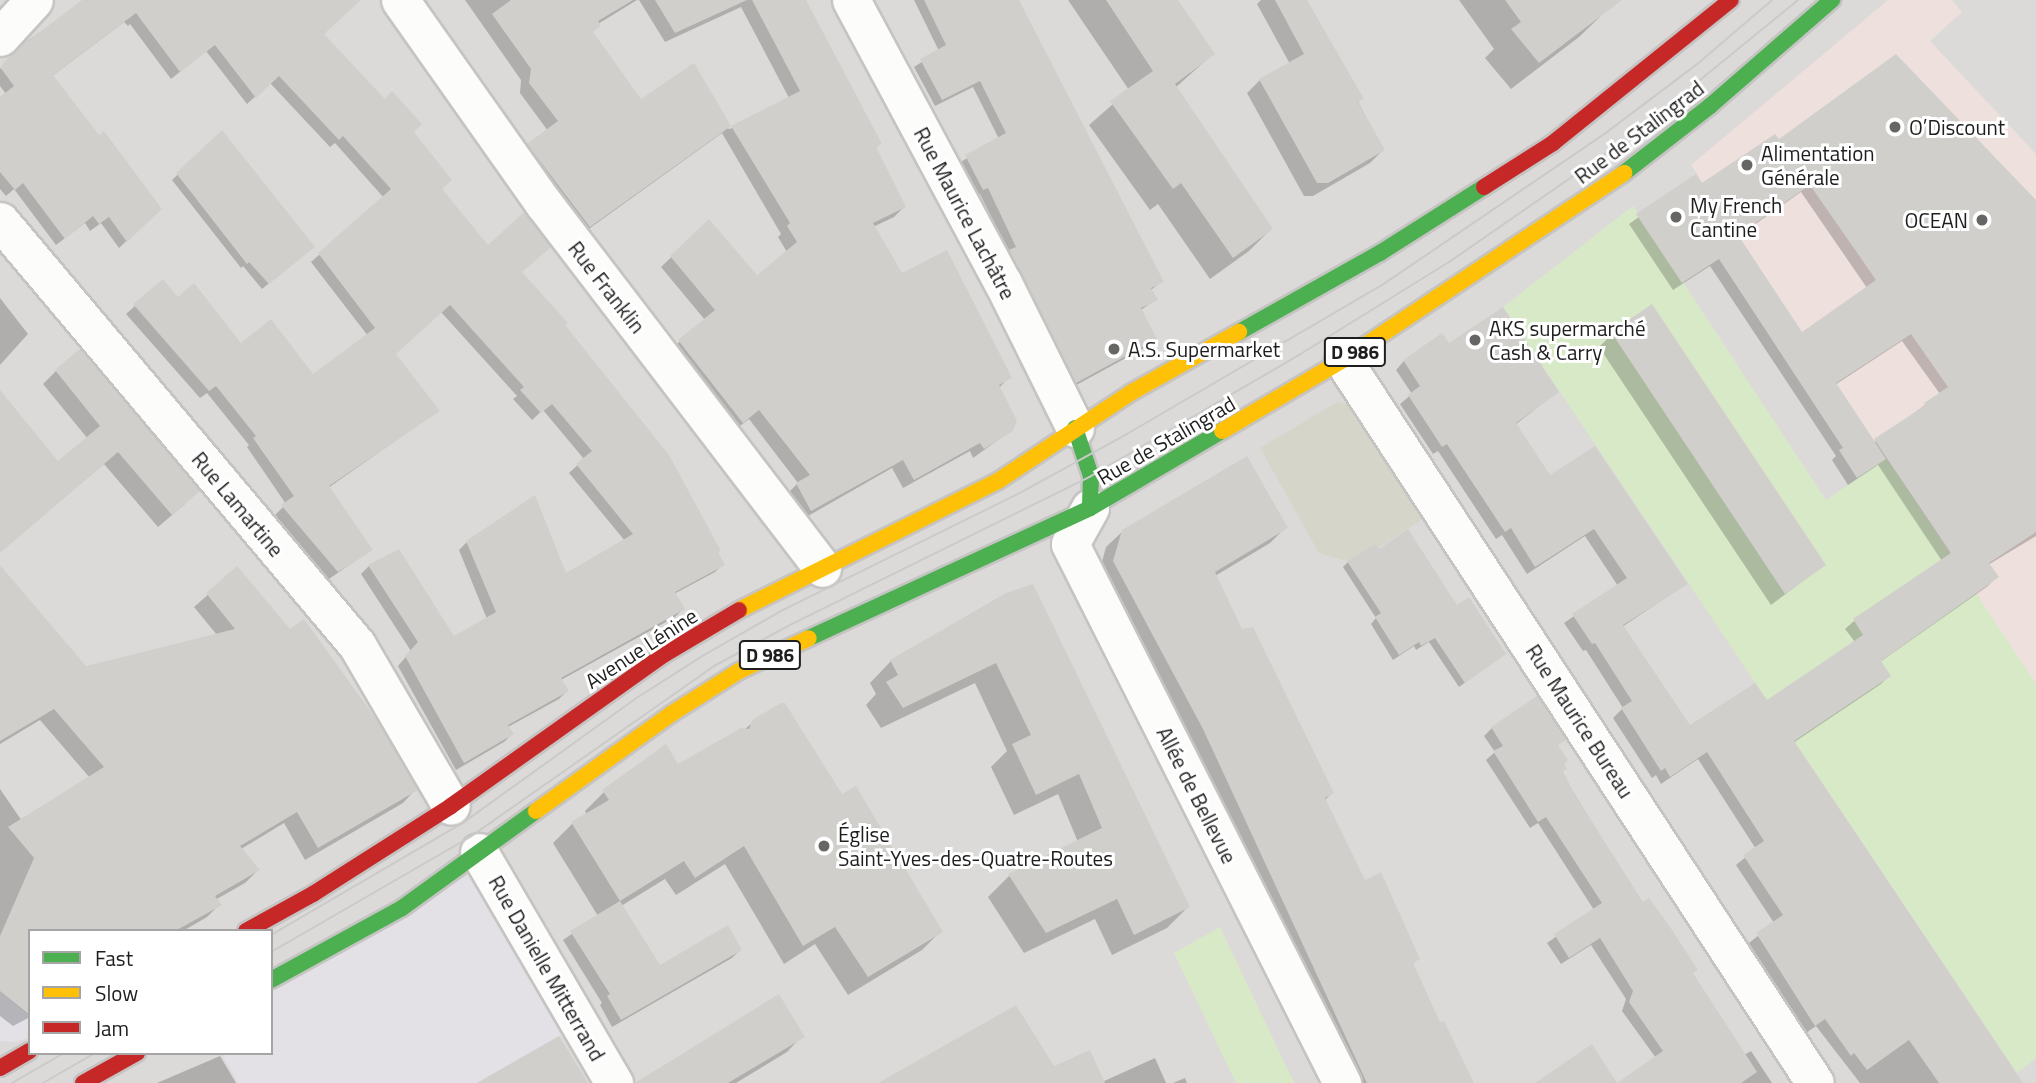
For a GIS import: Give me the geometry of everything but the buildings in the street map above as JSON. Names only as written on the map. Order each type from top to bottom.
[{"type":"main road","name":"Rue de Stalingrad","points":[[1090,508],[1091,476],[1075,428],[1298,296],[1380,253],[1553,143],[1731,0]]},
{"type":"main road","name":"Rue de Stalingrad","points":[[1090,508],[1343,360],[1612,182],[1710,106],[1832,0]]},
{"type":"main road","name":"Avenue Lénine","points":[[250,929],[313,894],[451,806],[665,654],[757,599],[998,481],[1075,428]]},
{"type":"main road","name":"D 986","points":[[273,979],[402,908],[671,714],[739,671],[1090,508]]},
{"type":"main road","points":[[0,1068],[28,1052]]},
{"type":"main road","points":[[83,1083],[133,1055]]},
{"type":"street","points":[[0,37],[34,0]]},
{"type":"street","name":"Rue Franklin","points":[[400,0],[544,204],[822,568]]},
{"type":"street","name":"Rue Maurice Lachâtre","points":[[851,0],[1003,283],[1075,428]]},
{"type":"street","name":"Rue Lamartine","points":[[0,221],[357,645],[451,806]]},
{"type":"street","name":"Rue Maurice Bureau","points":[[1343,360],[1815,1083]]},
{"type":"street","name":"Allée de Bellevue","points":[[1090,508],[1070,544],[1342,1083]]},
{"type":"street","name":"Rue Danielle Mitterrand","points":[[479,852],[614,1083]]},
{"type":"shaded area","points":[[0,0],[2036,0],[2036,1083],[0,1083]]},
{"type":"shaded area","points":[[1888,0],[2036,0],[2036,684],[1691,165]]},
{"type":"shaded area","points":[[1952,0],[2036,0],[2036,154],[1930,41],[1962,12]]},
{"type":"shaded area","points":[[1337,402],[1359,407],[1429,515],[1378,548],[1374,543],[1347,561],[1319,553],[1260,448]]},
{"type":"shaded area","points":[[476,870],[565,1033],[477,1083],[238,1083],[222,1055],[273,1055],[273,988]]},
{"type":"shaded area","points":[[0,991],[28,1014],[28,1038],[16,1042],[0,1041]]},
{"type":"green space","points":[[1633,206],[1826,500],[1887,458],[2036,684],[2036,1058],[2017,1073],[1503,307]]},
{"type":"green space","points":[[1220,927],[1294,1083],[1236,1083],[1174,953]]},
{"type":"tram line","points":[[273,934],[464,822],[635,699],[704,655],[783,610],[1020,493],[1127,434],[1382,285],[1607,132],[1696,65],[1772,0]]},
{"type":"tram line","points":[[273,951],[470,837],[714,666],[790,625],[1091,476],[1299,355],[1449,262],[1635,133],[1798,0]]},
{"type":"tram line","points":[[12,1083],[61,1055]]},
{"type":"tram line","points":[[43,1083],[92,1055]]},
{"type":"traffic: fast","points":[[1624,173],[1710,106],[1832,0]]},
{"type":"traffic: fast","points":[[1239,332],[1380,253],[1484,187]]},
{"type":"traffic: fast","points":[[1075,428],[1091,476],[1090,508]]},
{"type":"traffic: fast","points":[[809,638],[1090,508],[1222,431]]},
{"type":"traffic: fast","points":[[273,979],[402,908],[536,811]]},
{"type":"traffic: slow","points":[[1222,431],[1343,360],[1624,173]]},
{"type":"traffic: slow","points":[[739,610],[998,481],[1132,392],[1239,332]]},
{"type":"traffic: slow","points":[[536,811],[671,714],[739,671],[809,638]]},
{"type":"traffic: jam","points":[[1484,187],[1553,143],[1731,0]]},
{"type":"traffic: jam","points":[[250,929],[313,894],[451,806],[665,654],[739,610]]},
{"type":"traffic: jam","points":[[0,1068],[28,1052]]},
{"type":"traffic: jam","points":[[83,1083],[133,1055]]},
{"type":"place","name":"O’Discount","points":[[1895,127]]},
{"type":"place","name":"Alimentation Générale","points":[[1747,165]]},
{"type":"place","name":"My French Cantine","points":[[1676,217]]},
{"type":"place","name":"OCEAN","points":[[1982,220]]},
{"type":"place","name":"AKS supermarché Cash & Carry","points":[[1475,340]]},
{"type":"place","name":"A.S. Supermarket","points":[[1114,349]]},
{"type":"place","name":"Église Saint-Yves-des-Quatre-Routes","points":[[824,846]]}]
